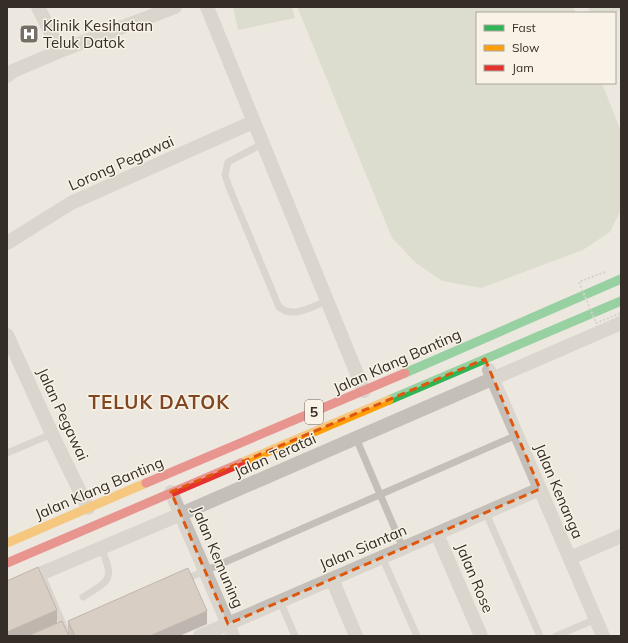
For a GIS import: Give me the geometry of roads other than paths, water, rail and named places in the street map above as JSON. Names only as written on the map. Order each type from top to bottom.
[{"type":"highway","name":"Jalan Klang Banting","points":[[7,543],[364,391],[621,279]]},
{"type":"highway","name":"Jalan Klang Banting","points":[[7,563],[621,301]]},
{"type":"street","points":[[38,7],[60,51]]},
{"type":"street","points":[[9,73],[60,51],[175,7]]},
{"type":"street","points":[[207,7],[364,391]]},
{"type":"street","name":"Lorong Pegawai","points":[[7,243],[71,203],[253,122]]},
{"type":"street","name":"Jalan Teratai","points":[[7,588],[621,323]]},
{"type":"street","name":"Jalan Pegawai","points":[[7,335],[52,434],[88,508]]},
{"type":"street","name":"Jalan Kenanga","points":[[484,359],[603,636]]},
{"type":"street","name":"Jalan Siantan","points":[[200,636],[230,630],[280,601],[540,489]]},
{"type":"street","name":"Jalan Kemuning","points":[[171,492],[230,630]]},
{"type":"street","name":"Jalan Rose","points":[[437,534],[481,636]]},
{"type":"street","points":[[570,558],[621,536]]},
{"type":"street","points":[[332,579],[356,636]]},
{"type":"lane","points":[[262,144],[228,162],[225,175],[235,201],[279,307],[284,312],[292,314],[326,301]]},
{"type":"lane","points":[[7,453],[52,434]]},
{"type":"lane","points":[[176,584],[517,435]]},
{"type":"lane","points":[[356,438],[403,548]]},
{"type":"lane","points":[[486,512],[540,636]]},
{"type":"lane","points":[[83,597],[108,579],[109,565],[101,548]]},
{"type":"lane","points":[[382,557],[417,636]]},
{"type":"lane","points":[[41,573],[65,634],[73,628]]},
{"type":"lane","points":[[280,601],[295,636]]},
{"type":"lane","points":[[556,636],[596,619]]},
{"type":"place","name":"Klinik Kesihatan Teluk Datok","points":[[29,34]]},
{"type":"district","name":"TELUK DATOK","points":[[159,402]]}]
